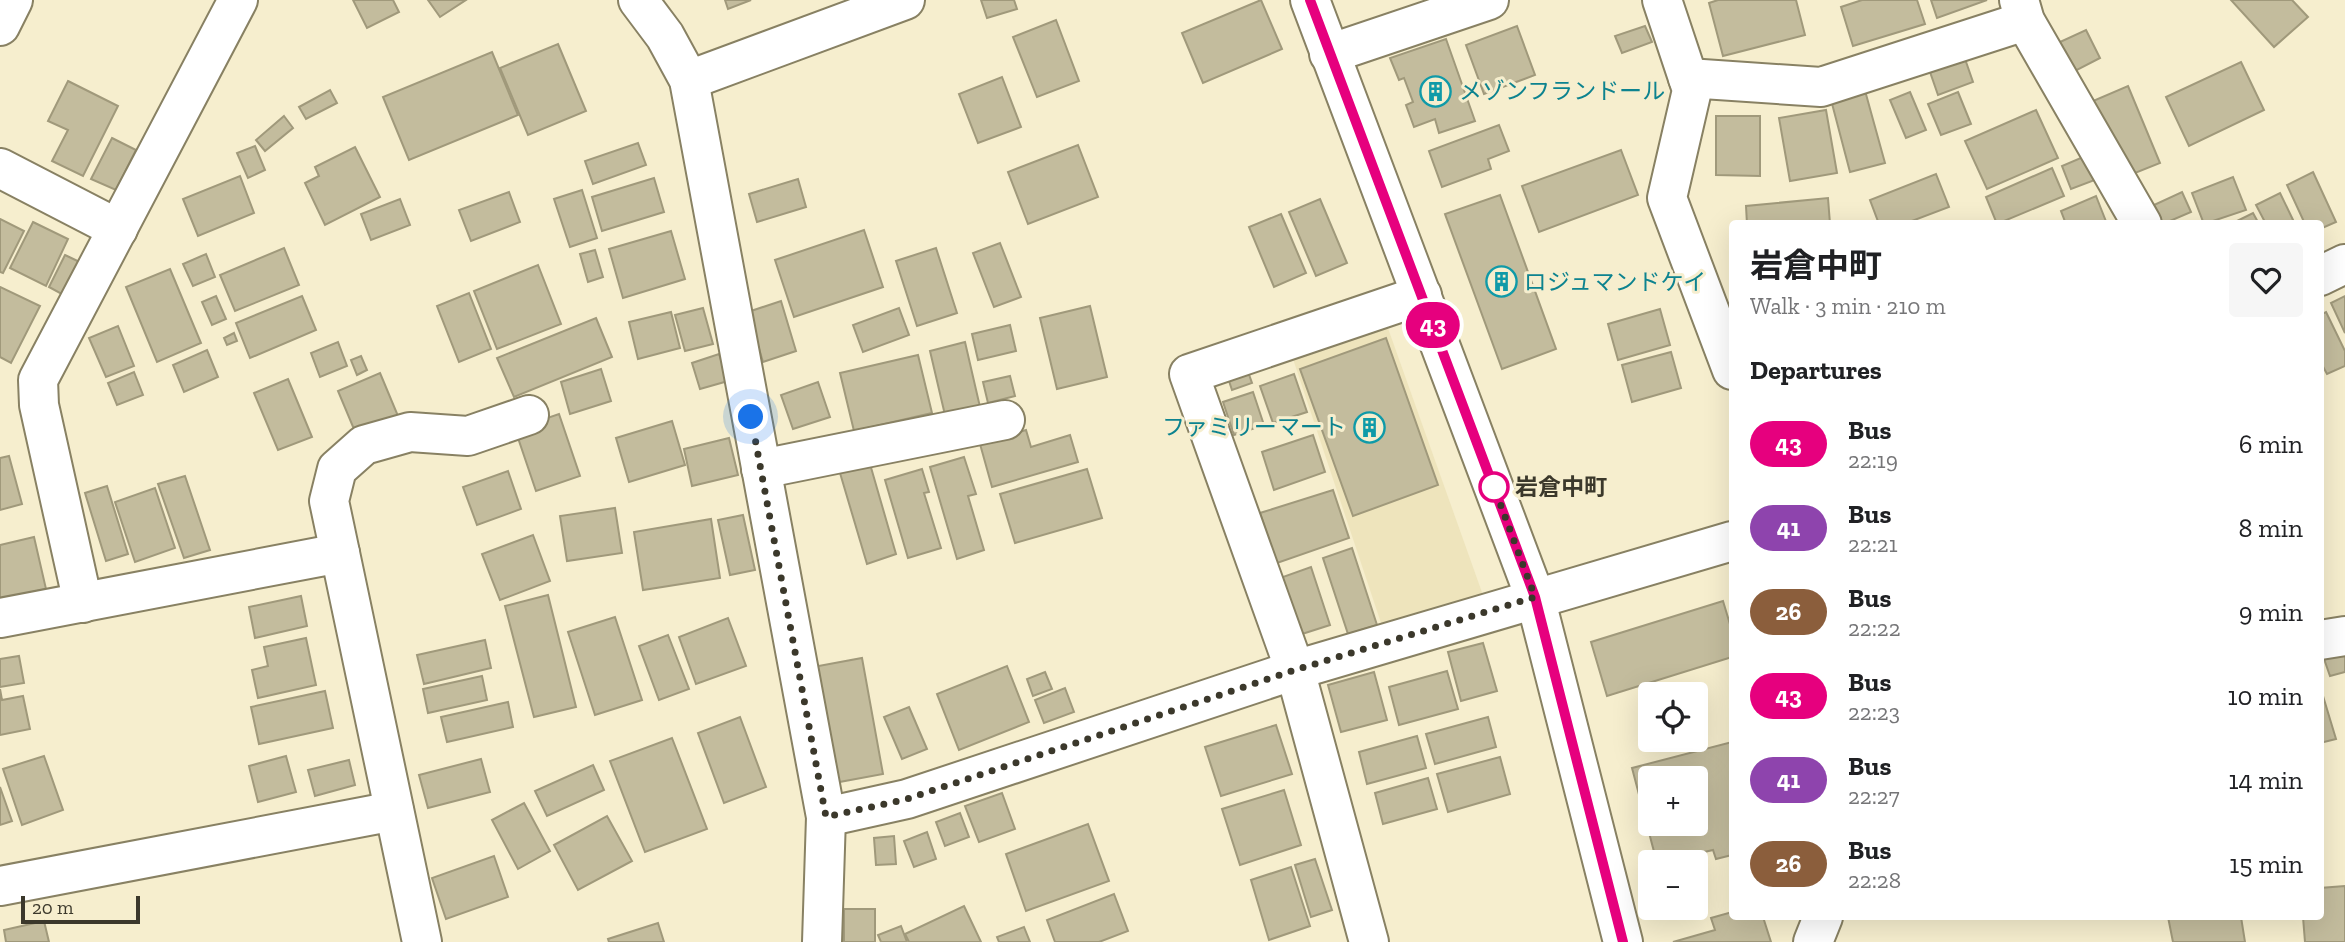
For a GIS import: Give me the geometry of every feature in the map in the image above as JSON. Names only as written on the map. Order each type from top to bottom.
[{"type":"street","points":[[0,26],[13,0]]},
{"type":"street","points":[[83,603],[39,405],[38,380],[238,0]]},
{"type":"street","points":[[638,0],[665,36],[689,80],[826,817],[822,942]]},
{"type":"street","points":[[689,80],[905,0]]},
{"type":"street","points":[[1310,0],[1535,597],[1623,942]]},
{"type":"street","points":[[1329,54],[1489,0]]},
{"type":"street","points":[[1662,0],[1692,90],[1667,198],[1729,362]]},
{"type":"street","points":[[1688,78],[1821,87],[2022,11],[2140,220]]},
{"type":"street","points":[[0,168],[118,229]]},
{"type":"street","points":[[2324,274],[2345,264]]},
{"type":"street","points":[[1369,942],[1295,670],[1189,374],[1422,295]]},
{"type":"street","points":[[422,942],[329,500],[337,469],[365,445],[410,432],[468,436],[529,415]]},
{"type":"street","points":[[761,469],[1005,421]]},
{"type":"street","points":[[826,817],[907,799],[1295,670],[1729,542]]},
{"type":"street","points":[[0,618],[340,553]]},
{"type":"street","points":[[2324,639],[2345,636]]},
{"type":"street","points":[[0,886],[394,811]]},
{"type":"street","points":[[1813,942],[1822,920]]},
{"type":"shaded area","name":"ファミリーマート","points":[[1384,317],[1484,598],[1383,629],[1290,350]]},
{"type":"building","points":[[353,0],[393,0],[399,12],[367,28]]},
{"type":"building","points":[[428,0],[466,0],[440,17]]},
{"type":"building","points":[[725,0],[751,0],[728,9]]},
{"type":"building","points":[[981,0],[1014,0],[1017,9],[987,18]]},
{"type":"building","points":[[1261,0],[1282,49],[1203,83],[1182,33]]},
{"type":"building","points":[[1718,0],[1796,0],[1805,35],[1723,56],[1709,3]]},
{"type":"building","points":[[1862,0],[1917,0],[1925,24],[1853,46],[1841,7]]},
{"type":"building","points":[[1931,0],[1987,0],[1937,18]]},
{"type":"building","points":[[2231,0],[2292,0],[2308,17],[2274,47]]},
{"type":"building","points":[[1056,20],[1079,81],[1037,97],[1013,37]]},
{"type":"building","points":[[1517,26],[1535,75],[1484,94],[1466,45]]},
{"type":"building","points":[[1645,26],[1652,42],[1622,53],[1615,36]]},
{"type":"building","points":[[2086,30],[2100,58],[2075,71],[2060,42]]},
{"type":"building","name":"メゾンフランドール","points":[[1446,39],[1475,121],[1439,133],[1435,119],[1414,127],[1406,105],[1413,102],[1404,78],[1399,80],[1390,58]]},
{"type":"building","points":[[558,44],[586,111],[528,135],[500,68]]},
{"type":"building","points":[[492,52],[518,115],[409,160],[383,97]]},
{"type":"building","points":[[1964,56],[1973,82],[1938,95],[1929,69]]},
{"type":"building","points":[[2241,62],[2264,110],[2189,146],[2166,97]]},
{"type":"building","points":[[1002,77],[1021,127],[978,143],[959,94]]},
{"type":"building","points":[[68,81],[118,106],[83,176],[52,161],[68,130],[48,121]]},
{"type":"building","points":[[2128,86],[2160,163],[2125,177],[2093,101]]},
{"type":"building","points":[[1864,87],[1885,163],[1850,172],[1830,96]]},
{"type":"building","points":[[330,90],[337,103],[306,119],[299,107]]},
{"type":"building","points":[[1910,92],[1926,130],[1906,138],[1890,100]]},
{"type":"building","points":[[1958,92],[1971,124],[1941,135],[1928,104]]},
{"type":"building","points":[[1826,110],[1837,173],[1790,181],[1779,118]]},
{"type":"building","points":[[2036,110],[2058,158],[1987,189],[1965,141]]},
{"type":"building","points":[[284,116],[293,128],[265,151],[256,140]]},
{"type":"building","points":[[1716,116],[1760,116],[1760,176],[1716,175]]},
{"type":"building","points":[[1499,125],[1509,151],[1488,159],[1491,169],[1442,187],[1429,151]]},
{"type":"building","points":[[112,138],[136,150],[116,190],[91,179]]},
{"type":"building","points":[[638,143],[646,165],[593,184],[585,161]]},
{"type":"building","points":[[1078,145],[1098,197],[1028,224],[1008,172]]},
{"type":"building","points":[[255,146],[265,170],[248,178],[237,153]]},
{"type":"building","points":[[355,147],[380,197],[325,225],[305,183],[319,176],[315,167]]},
{"type":"building","points":[[1621,150],[1638,195],[1539,232],[1522,186]]},
{"type":"building","points":[[2090,154],[2100,178],[2071,189],[2062,166]]},
{"type":"building","points":[[2052,168],[2064,196],[2007,220],[1995,220],[1986,197]]},
{"type":"building","points":[[2313,172],[2336,222],[2324,227],[2324,220],[2303,220],[2287,185]]},
{"type":"building","points":[[1936,174],[1949,207],[1915,220],[1878,220],[1870,200]]},
{"type":"building","points":[[240,176],[254,213],[198,236],[183,199]]},
{"type":"building","points":[[2233,177],[2246,210],[2216,220],[2202,220],[2192,193]]},
{"type":"building","points":[[654,178],[664,212],[602,231],[592,197]]},
{"type":"building","points":[[798,179],[806,207],[757,222],[749,194]]},
{"type":"building","points":[[582,190],[597,238],[570,247],[554,199]]},
{"type":"building","points":[[509,192],[520,222],[471,241],[459,210]]},
{"type":"building","points":[[2182,192],[2191,212],[2172,220],[2161,220],[2154,205]]},
{"type":"building","points":[[2280,193],[2293,220],[2264,220],[2256,205]]},
{"type":"building","name":"ロジュマンドケイ","points":[[1500,195],[1556,349],[1502,369],[1445,214]]},
{"type":"building","points":[[2096,196],[2105,220],[2064,220],[2061,211]]},
{"type":"building","points":[[1828,198],[1830,220],[1747,220],[1746,206]]},
{"type":"building","points":[[400,199],[410,225],[371,240],[361,214]]},
{"type":"building","points":[[1320,199],[1347,263],[1316,276],[1289,212]]},
{"type":"building","points":[[2253,213],[2257,220],[2239,220]]},
{"type":"building","points":[[1281,214],[1306,273],[1274,287],[1249,227]]},
{"type":"building","points":[[0,219],[24,231],[3,273],[0,272]]},
{"type":"building","points":[[33,222],[68,239],[46,286],[10,268]]},
{"type":"building","points":[[864,230],[883,287],[794,317],[775,260]]},
{"type":"building","points":[[671,231],[685,279],[623,298],[609,249]]},
{"type":"building","points":[[1000,243],[1021,297],[994,307],[973,253]]},
{"type":"building","points":[[284,248],[299,285],[235,311],[220,275]]},
{"type":"building","points":[[936,248],[957,313],[917,326],[896,261]]},
{"type":"building","points":[[595,250],[603,277],[588,282],[580,254]]},
{"type":"building","points":[[206,254],[215,277],[193,286],[183,264]]},
{"type":"building","points":[[65,255],[86,265],[69,298],[49,287]]},
{"type":"building","points":[[538,265],[561,324],[497,349],[474,291]]},
{"type":"building","points":[[170,269],[201,343],[157,362],[126,287]]},
{"type":"building","points":[[0,287],[40,306],[11,363],[0,357]]},
{"type":"building","points":[[469,293],[491,349],[459,362],[437,306]]},
{"type":"building","points":[[216,296],[226,319],[212,325],[202,302]]},
{"type":"building","points":[[302,296],[316,330],[250,358],[236,323]]},
{"type":"building","points":[[2345,296],[2345,333],[2331,303]]},
{"type":"building","points":[[781,301],[796,351],[763,362],[748,312]]},
{"type":"building","points":[[1090,306],[1107,377],[1057,389],[1040,318]]},
{"type":"building","points":[[703,308],[713,344],[685,351],[675,315]]},
{"type":"building","points":[[899,308],[909,335],[863,352],[853,325]]},
{"type":"building","points":[[1660,309],[1670,345],[1618,360],[1608,324]]},
{"type":"building","points":[[671,312],[680,348],[638,359],[629,322]]},
{"type":"building","points":[[2326,312],[2345,351],[2345,366],[2327,374],[2324,368]]},
{"type":"building","points":[[596,318],[612,357],[514,397],[497,358]]},
{"type":"building","points":[[1010,325],[1016,351],[978,360],[972,334]]},
{"type":"building","points":[[118,326],[134,366],[106,377],[89,338]]},
{"type":"building","points":[[234,333],[237,341],[227,345],[224,338]]},
{"type":"building","name":"ファミリーマート","points":[[1386,338],[1438,485],[1353,516],[1300,369]]},
{"type":"building","points":[[338,342],[347,366],[320,377],[311,353]]},
{"type":"building","points":[[965,342],[980,407],[945,415],[930,351]]},
{"type":"building","points":[[207,350],[218,377],[184,392],[173,365]]},
{"type":"building","points":[[1671,352],[1681,388],[1632,402],[1622,365]]},
{"type":"building","points":[[719,354],[728,381],[700,389],[692,363]]},
{"type":"building","points":[[918,355],[932,413],[854,431],[840,373]]},
{"type":"building","points":[[361,356],[367,370],[357,375],[351,360]]},
{"type":"building","points":[[601,369],[611,401],[570,414],[561,382]]},
{"type":"building","points":[[1247,369],[1252,383],[1232,390],[1227,375]]},
{"type":"building","points":[[134,372],[143,395],[117,405],[108,383]]},
{"type":"building","points":[[380,373],[398,416],[356,434],[338,391]]},
{"type":"building","points":[[1294,374],[1307,412],[1273,423],[1260,386]]},
{"type":"building","points":[[1010,376],[1015,396],[988,403],[983,382]]},
{"type":"building","points":[[288,379],[312,437],[278,450],[254,393]]},
{"type":"building","points":[[818,382],[830,417],[793,429],[781,395]]},
{"type":"building","points":[[1253,392],[1264,425],[1234,435],[1223,402]]},
{"type":"building","points":[[559,414],[580,476],[536,491],[515,429]]},
{"type":"building","points":[[672,421],[685,465],[629,482],[616,438]]},
{"type":"building","points":[[1026,430],[1031,447],[1070,435],[1078,462],[992,487],[980,444]]},
{"type":"building","points":[[1313,435],[1325,472],[1274,490],[1262,452]]},
{"type":"building","points":[[729,438],[738,475],[692,486],[684,449]]},
{"type":"building","points":[[9,456],[22,504],[0,510],[0,458]]},
{"type":"building","points":[[964,457],[976,494],[968,496],[984,550],[957,559],[930,467]]},
{"type":"building","points":[[870,464],[896,554],[867,564],[840,473]]},
{"type":"building","points":[[922,469],[929,492],[924,493],[941,548],[908,558],[885,480]]},
{"type":"building","points":[[1087,469],[1102,518],[1015,543],[1000,494]]},
{"type":"building","points":[[508,471],[521,509],[477,525],[463,487]]},
{"type":"building","points":[[185,476],[210,550],[184,558],[158,484]]},
{"type":"building","points":[[107,486],[128,554],[106,561],[85,493]]},
{"type":"building","points":[[155,488],[175,548],[135,562],[115,502]]},
{"type":"building","points":[[1333,490],[1349,538],[1277,563],[1260,513]]},
{"type":"building","points":[[615,508],[622,553],[567,561],[560,516]]},
{"type":"building","points":[[743,515],[755,570],[730,575],[718,520]]},
{"type":"building","points":[[711,519],[720,578],[643,590],[634,532]]},
{"type":"building","points":[[533,535],[550,581],[500,600],[482,554]]},
{"type":"building","points":[[34,537],[46,589],[0,599],[0,545]]},
{"type":"building","points":[[1352,548],[1377,625],[1348,634],[1323,558]]},
{"type":"building","points":[[1311,567],[1330,625],[1299,635],[1280,578]]},
{"type":"building","points":[[548,595],[576,707],[534,717],[505,606]]},
{"type":"building","points":[[301,596],[307,626],[255,638],[249,607]]},
{"type":"building","points":[[1723,601],[1729,621],[1729,658],[1652,682],[1638,682],[1638,686],[1607,696],[1591,642]]},
{"type":"building","points":[[615,617],[642,700],[595,715],[568,632]]},
{"type":"building","points":[[728,618],[746,666],[696,684],[679,637]]},
{"type":"building","points":[[668,635],[689,689],[659,700],[639,646]]},
{"type":"building","points":[[306,638],[316,685],[258,698],[252,670],[268,666],[264,647]]},
{"type":"building","points":[[485,640],[491,668],[424,684],[417,655]]},
{"type":"building","points":[[1483,643],[1497,691],[1461,701],[1448,652]]},
{"type":"building","points":[[2345,650],[2345,672],[2330,676],[2324,656]]},
{"type":"building","points":[[19,656],[24,683],[0,687],[0,659]]},
{"type":"building","points":[[862,658],[883,774],[834,783],[813,667]]},
{"type":"building","points":[[1007,666],[1029,722],[959,750],[937,694]]},
{"type":"building","points":[[1447,671],[1458,709],[1399,725],[1389,687]]},
{"type":"building","points":[[1045,672],[1052,689],[1033,696],[1027,679]]},
{"type":"building","points":[[1374,672],[1387,720],[1341,732],[1328,685]]},
{"type":"building","points":[[482,676],[487,700],[428,713],[423,689]]},
{"type":"building","points":[[1065,688],[1074,712],[1044,723],[1035,700]]},
{"type":"building","points":[[0,689],[2,700],[23,696],[30,729],[0,735]]},
{"type":"building","points":[[325,691],[333,728],[259,744],[251,707]]},
{"type":"building","points":[[2324,699],[2336,739],[2324,742]]},
{"type":"building","points":[[508,702],[513,727],[447,742],[441,717]]},
{"type":"building","points":[[909,707],[927,749],[902,759],[884,717]]},
{"type":"building","points":[[740,717],[766,787],[724,803],[698,733]]},
{"type":"building","points":[[1488,717],[1496,747],[1435,764],[1426,734]]},
{"type":"building","points":[[1276,725],[1292,774],[1221,796],[1205,747]]},
{"type":"building","points":[[1417,736],[1426,768],[1367,784],[1359,752]]},
{"type":"building","points":[[672,738],[707,829],[645,852],[610,761]]},
{"type":"building","points":[[1729,743],[1729,856],[1716,859],[1713,850],[1654,850],[1650,836],[1708,836],[1708,766],[1640,766],[1694,752],[1708,752],[1708,748]]},
{"type":"building","points":[[44,756],[63,810],[22,825],[3,769]]},
{"type":"building","points":[[286,756],[296,792],[258,802],[249,766]]},
{"type":"building","points":[[1500,757],[1510,794],[1448,812],[1437,774]]},
{"type":"building","points":[[481,759],[490,792],[428,808],[419,775]]},
{"type":"building","points":[[349,760],[355,785],[315,796],[308,770]]},
{"type":"building","points":[[593,765],[604,790],[547,816],[535,791]]},
{"type":"building","points":[[1638,766],[1638,791],[1632,768]]},
{"type":"building","points":[[1428,778],[1437,809],[1383,824],[1375,793]]},
{"type":"building","points":[[0,787],[12,821],[0,825]]},
{"type":"building","points":[[1284,790],[1301,845],[1240,865],[1222,809]]},
{"type":"building","points":[[1002,793],[1015,829],[979,842],[965,806]]},
{"type":"building","points":[[524,803],[550,851],[518,869],[492,820]]},
{"type":"building","points":[[960,813],[969,837],[945,846],[936,822]]},
{"type":"building","points":[[607,816],[632,861],[578,890],[554,845]]},
{"type":"building","points":[[1088,824],[1109,881],[1026,911],[1006,854]]},
{"type":"building","points":[[927,832],[936,859],[914,867],[904,841]]},
{"type":"building","points":[[894,836],[896,864],[876,865],[874,838]]},
{"type":"building","points":[[494,856],[508,897],[446,919],[432,878]]},
{"type":"building","points":[[1315,859],[1332,910],[1311,917],[1295,865]]},
{"type":"building","points":[[1291,867],[1310,926],[1269,940],[1251,880]]},
{"type":"building","points":[[2345,886],[2345,942],[2305,942],[2303,920],[2324,920],[2324,888]]},
{"type":"building","points":[[1114,894],[1128,931],[1099,942],[1055,942],[1047,920]]},
{"type":"building","points":[[964,906],[981,942],[909,942],[905,934]]},
{"type":"building","points":[[844,909],[875,909],[875,942],[844,942]]},
{"type":"building","points":[[1729,913],[1729,920],[1764,920],[1771,942],[1673,942],[1715,930],[1711,918]]},
{"type":"building","points":[[2169,920],[2241,920],[2245,942],[2173,942]]},
{"type":"building","points":[[44,921],[49,942],[6,942],[4,930]]},
{"type":"building","points":[[658,923],[664,942],[609,942],[608,939]]},
{"type":"building","points":[[901,926],[907,942],[881,942],[878,935]]},
{"type":"building","points":[[1024,927],[1030,942],[999,942],[997,937]]},
{"type":"bus line","name":"43","points":[[1310,0],[1535,597],[1623,942]]},
{"type":"place","name":"メゾンフランドール","points":[[1436,91]]},
{"type":"place","name":"ロジュマンドケイ","points":[[1501,282]]},
{"type":"place","name":"ファミリーマート","points":[[1369,427]]},
{"type":"place","name":"岩倉中町","points":[[1494,487]]},
{"type":"route","points":[[751,417],[826,817],[907,799],[1295,670],[1535,597],[1494,487]]}]
